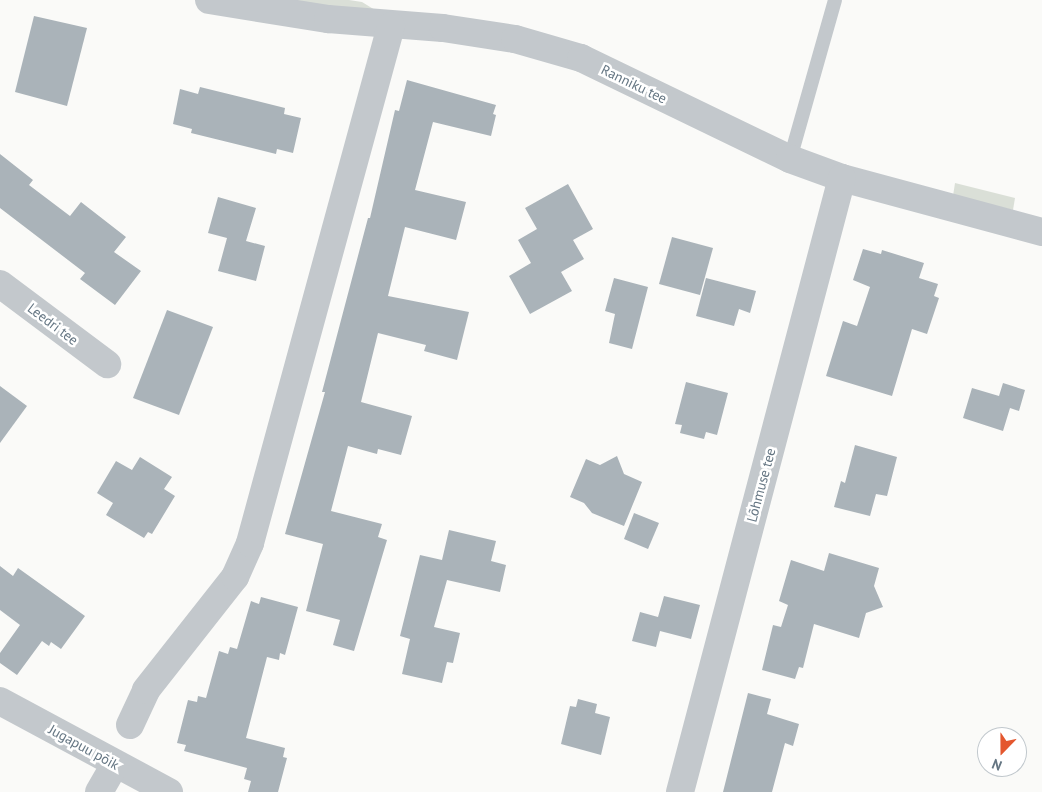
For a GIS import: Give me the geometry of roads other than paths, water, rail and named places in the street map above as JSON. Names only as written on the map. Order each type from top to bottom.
[{"type":"street","name":"Ranniku tee","points":[[210,0],[391,26],[443,28],[515,39],[581,58],[790,159],[842,178],[1042,232]]},
{"type":"street","points":[[130,725],[146,690],[235,577],[250,543],[391,26]]},
{"type":"street","name":"Lõhmuse tee","points":[[680,792],[842,178]]},
{"type":"street","name":"Leedri tee","points":[[0,284],[107,364]]},
{"type":"street","name":"Jugapuu põik","points":[[0,701],[169,792]]},
{"type":"street","points":[[99,792],[115,764]]},
{"type":"lane","points":[[790,159],[835,0]]}]
